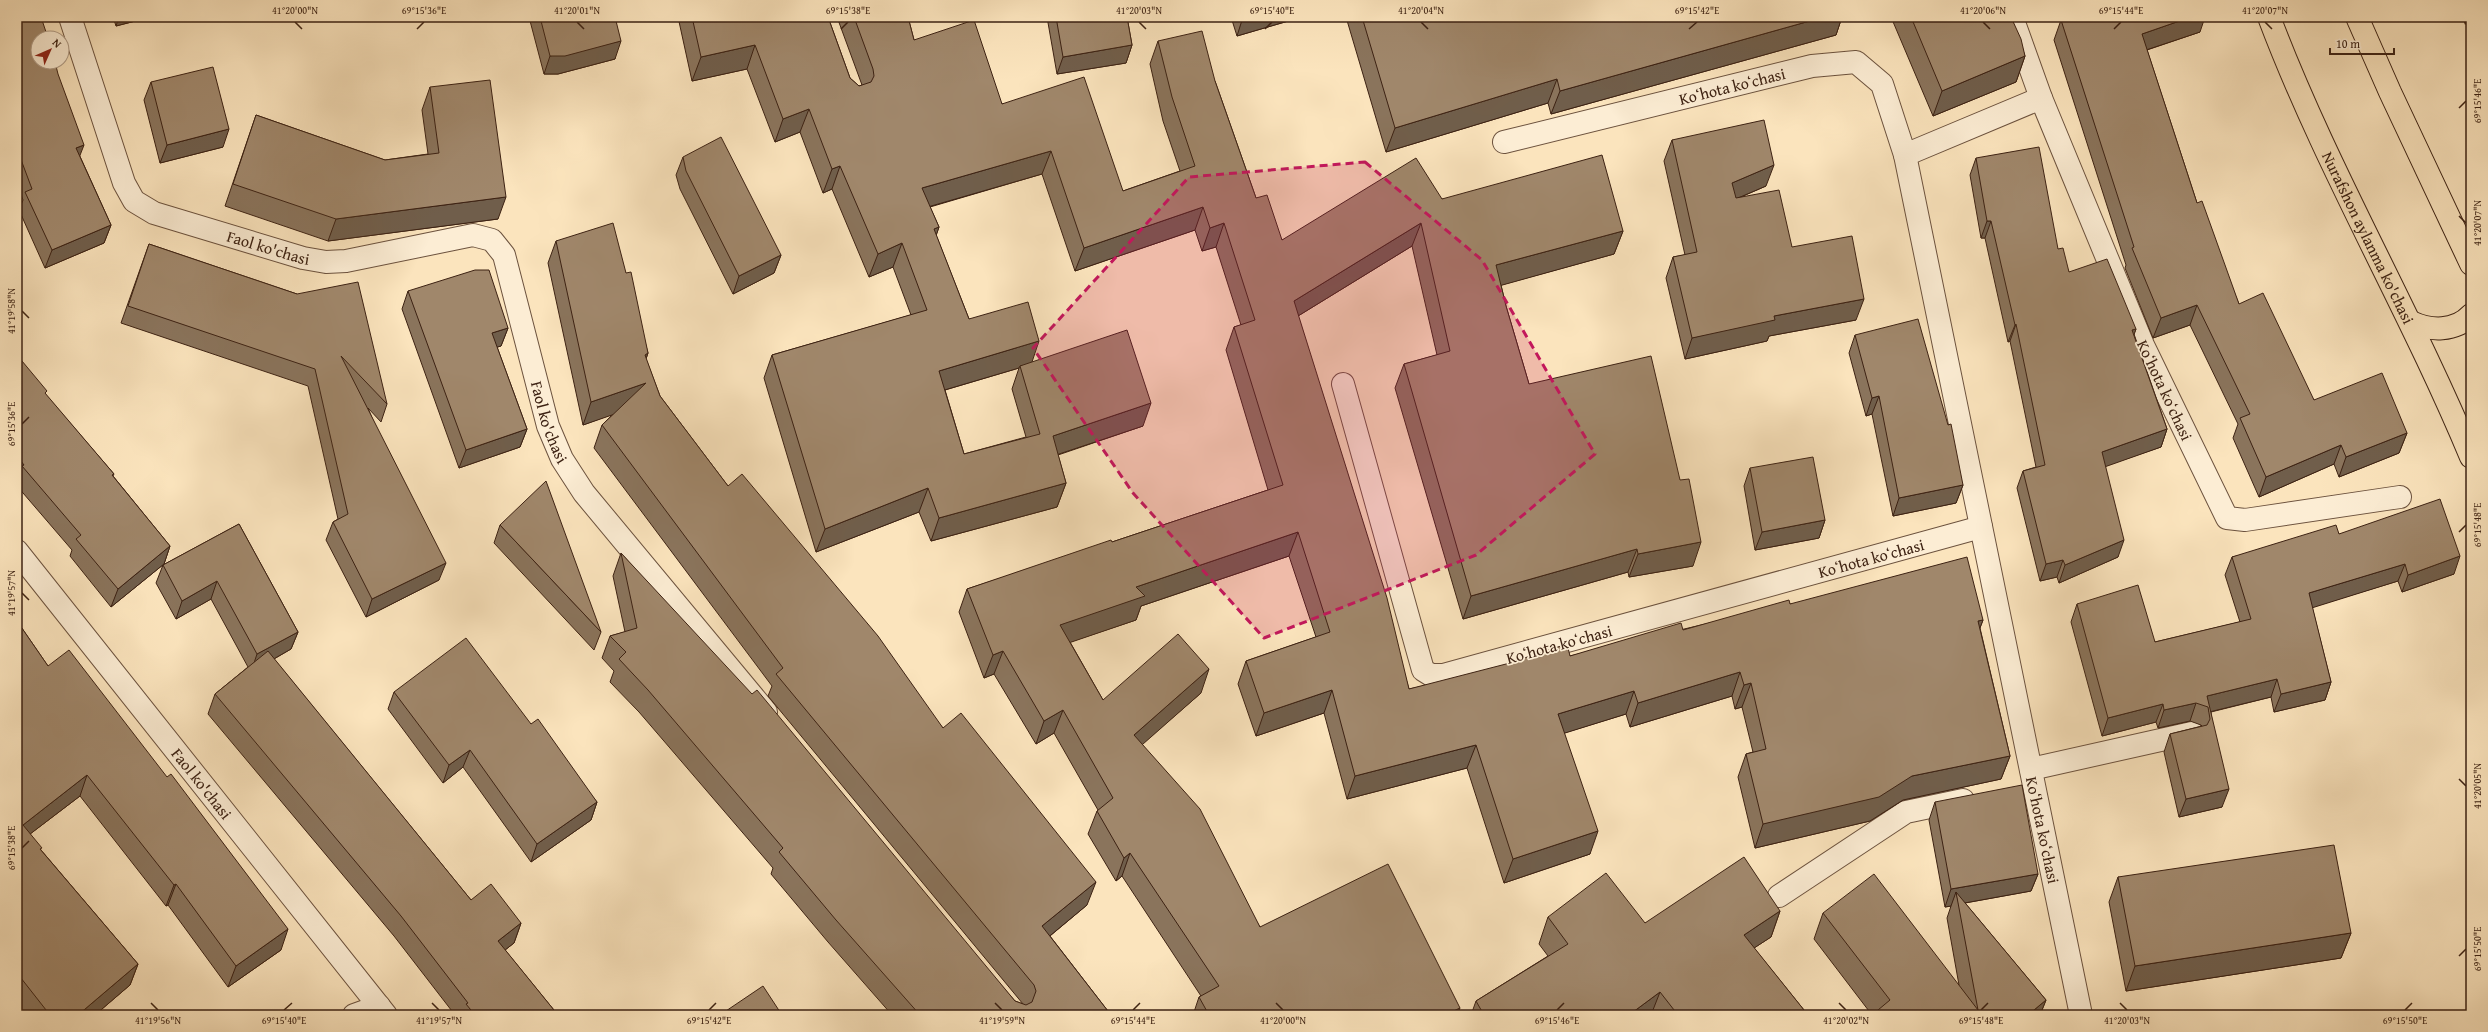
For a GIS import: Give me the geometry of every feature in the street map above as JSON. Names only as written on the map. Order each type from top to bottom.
[{"type":"main road","name":"Nurafshon aylanma ko'chasi","points":[[2269,17],[2315,126],[2411,322],[2471,457]]},
{"type":"main road","points":[[2357,17],[2390,92],[2471,264]]},
{"type":"main road","points":[[2411,322],[2424,328],[2436,329],[2457,324],[2471,315]]},
{"type":"street","name":"Faol ko'chasi","points":[[70,17],[124,183],[134,200],[154,213],[303,258],[326,262],[346,261],[473,235],[492,240],[504,255],[548,426],[562,459],[584,492],[777,725]]},
{"type":"street","name":"Koʻhota koʻchasi","points":[[2012,17],[2041,98],[2143,345],[2227,518],[2245,520],[2400,497]]},
{"type":"street","name":"Koʻhota koʻchasi","points":[[1504,142],[1812,66],[1856,62],[1882,84],[1905,155],[2081,1015]]},
{"type":"street","points":[[1905,155],[2041,98]]},
{"type":"street","name":"Koʻhota koʻchasi","points":[[1344,384],[1423,670],[1431,675],[1443,675],[1982,528]]},
{"type":"street","name":"Faol ko'chasi","points":[[17,552],[383,1011]]},
{"type":"street","points":[[2012,790],[2032,777],[2192,733]]},
{"type":"street","points":[[1779,896],[1906,812],[1981,796]]},
{"type":"street","points":[[354,1015],[383,1011]]},
{"type":"path","points":[[2463,17],[2471,36]]},
{"type":"highlighted area","points":[[1365,162],[1482,260],[1595,454],[1476,555],[1264,638],[1133,493],[1033,348],[1189,177]]},
{"type":"building","points":[[17,17],[41,17],[45,30],[30,30],[30,70],[57,70],[84,145],[76,148],[111,225],[52,250],[25,192],[32,189],[17,149]]},
{"type":"building","points":[[540,17],[615,17],[621,41],[565,56],[550,56]]},
{"type":"building","points":[[692,17],[828,17],[850,78],[859,86],[871,82],[874,76],[873,69],[854,17],[908,17],[914,40],[974,20],[1002,104],[1084,77],[1123,191],[1195,166],[1172,97],[1158,41],[1202,31],[1215,81],[1256,198],[1267,195],[1282,240],[1416,158],[1442,199],[1602,155],[1623,231],[1496,265],[1506,306],[1529,384],[1651,356],[1680,480],[1689,479],[1701,542],[1638,554],[1637,549],[1471,596],[1404,364],[1450,351],[1421,223],[1294,301],[1387,598],[1409,689],[1506,664],[1567,644],[1570,656],[1681,623],[1683,630],[1789,600],[1790,604],[1967,557],[1983,620],[1978,621],[2010,756],[1912,776],[1879,797],[1763,824],[1746,754],[1766,749],[1751,683],[1744,685],[1740,672],[1638,703],[1634,691],[1558,714],[1598,831],[1513,859],[1476,745],[1355,776],[1332,690],[1264,713],[1246,661],[1330,632],[1298,532],[1136,587],[1145,596],[1060,625],[1103,700],[1178,634],[1209,669],[1134,735],[1200,809],[1260,927],[1388,864],[1460,1008],[1445,1015],[1209,1015],[1199,997],[1219,986],[1130,853],[1124,858],[1097,811],[1113,798],[1063,710],[1044,721],[1003,651],[993,655],[967,589],[1111,540],[1112,542],[1283,485],[1234,327],[1255,320],[1224,223],[1210,228],[1203,207],[1084,248],[1051,151],[922,188],[939,227],[934,229],[969,319],[1028,302],[1039,341],[939,371],[964,454],[1040,434],[1020,366],[1127,330],[1151,403],[1053,436],[1066,483],[939,518],[928,488],[825,529],[772,355],[927,310],[902,243],[878,254],[840,166],[832,169],[809,109],[783,119],[755,45],[701,57]]},
{"type":"building","points":[[1056,17],[1127,17],[1132,45],[1063,57]]},
{"type":"building","points":[[1362,17],[1824,17],[1560,91],[1557,79],[1395,128]]},
{"type":"building","points":[[1911,17],[2011,17],[2021,39],[2025,56],[1942,91]]},
{"type":"building","points":[[2070,17],[2191,17],[2142,34],[2197,203],[2202,201],[2239,304],[2263,293],[2314,400],[2382,373],[2407,433],[2346,457],[2341,445],[2266,477],[2240,418],[2250,414],[2197,305],[2161,318],[2132,248],[2134,247],[2061,20]]},
{"type":"building","points":[[213,67],[229,129],[167,145],[151,82]]},
{"type":"building","points":[[490,80],[506,197],[336,219],[233,184],[256,115],[385,160],[439,153],[430,87]]},
{"type":"building","points":[[1764,120],[1774,165],[1732,183],[1736,198],[1779,190],[1792,247],[1852,236],[1864,299],[1774,316],[1775,320],[1692,338],[1673,257],[1697,252],[1672,140]]},
{"type":"building","points":[[721,137],[781,255],[739,276],[686,171],[683,157]]},
{"type":"building","points":[[2039,147],[2058,249],[2063,248],[2069,272],[2107,259],[2136,329],[2132,330],[2167,429],[2102,452],[2124,540],[2065,565],[2063,560],[2046,564],[2023,471],[2045,465],[2016,324],[2015,325],[1991,221],[1987,221],[1976,158]]},
{"type":"building","points":[[613,223],[626,273],[631,272],[648,353],[645,355],[660,396],[728,486],[742,474],[878,636],[943,728],[961,713],[1096,882],[1042,926],[1111,1015],[920,1015],[836,920],[779,852],[783,848],[648,690],[619,659],[626,652],[610,636],[637,628],[621,553],[752,694],[757,690],[1015,1001],[1026,1005],[1032,1002],[1036,991],[1034,985],[776,674],[783,668],[602,425],[646,383],[591,402],[556,241]]},
{"type":"building","points":[[149,244],[297,294],[358,282],[387,404],[341,356],[446,563],[372,599],[333,522],[348,514],[315,369],[128,306]]},
{"type":"building","points":[[475,270],[489,270],[508,328],[492,333],[527,429],[466,450],[408,291]]},
{"type":"building","points":[[1918,319],[1948,425],[1951,424],[1963,485],[1899,498],[1879,396],[1872,398],[1855,335]]},
{"type":"building","points":[[17,355],[47,391],[45,393],[114,474],[112,475],[170,546],[118,589],[76,539],[81,535],[22,466],[24,465],[17,456]]},
{"type":"building","points":[[1813,457],[1825,520],[1762,532],[1750,468]]},
{"type":"building","points":[[546,481],[601,632],[500,525]]},
{"type":"building","points":[[2440,499],[2460,556],[2408,575],[2405,564],[2309,593],[2331,682],[2281,694],[2277,679],[2207,696],[2229,789],[2186,799],[2170,734],[2207,725],[2210,719],[2208,707],[2196,703],[2164,710],[2163,704],[2108,718],[2077,604],[2138,585],[2155,642],[2251,619],[2232,557],[2336,525],[2339,534]]},
{"type":"building","points":[[239,524],[298,632],[257,654],[217,581],[182,601],[163,565]]},
{"type":"building","points":[[17,621],[48,666],[69,650],[167,777],[171,774],[288,929],[236,966],[176,884],[174,885],[87,775],[23,825],[42,848],[40,849],[138,964],[78,1015],[50,1015],[17,973]]},
{"type":"building","points":[[466,638],[531,724],[538,719],[597,802],[537,844],[470,750],[449,765],[394,692]]},
{"type":"building","points":[[268,651],[471,900],[491,884],[521,923],[498,941],[558,1015],[475,1015],[466,1004],[468,1003],[401,916],[215,694]]},
{"type":"building","points":[[2022,785],[2038,874],[1951,889],[1935,802]]},
{"type":"building","points":[[2334,845],[2351,933],[2135,966],[2118,877]]},
{"type":"building","points":[[1744,857],[1780,911],[1744,935],[1808,1015],[1678,1015],[1660,992],[1629,1015],[1484,1015],[1476,1001],[1568,944],[1548,917],[1606,873],[1645,923]]},
{"type":"building","points":[[1874,874],[1978,1010],[1956,892],[2046,1000],[2028,1015],[1872,1015],[1890,1000],[1823,913]]},
{"type":"building","points":[[763,986],[782,1015],[720,1015]]}]
